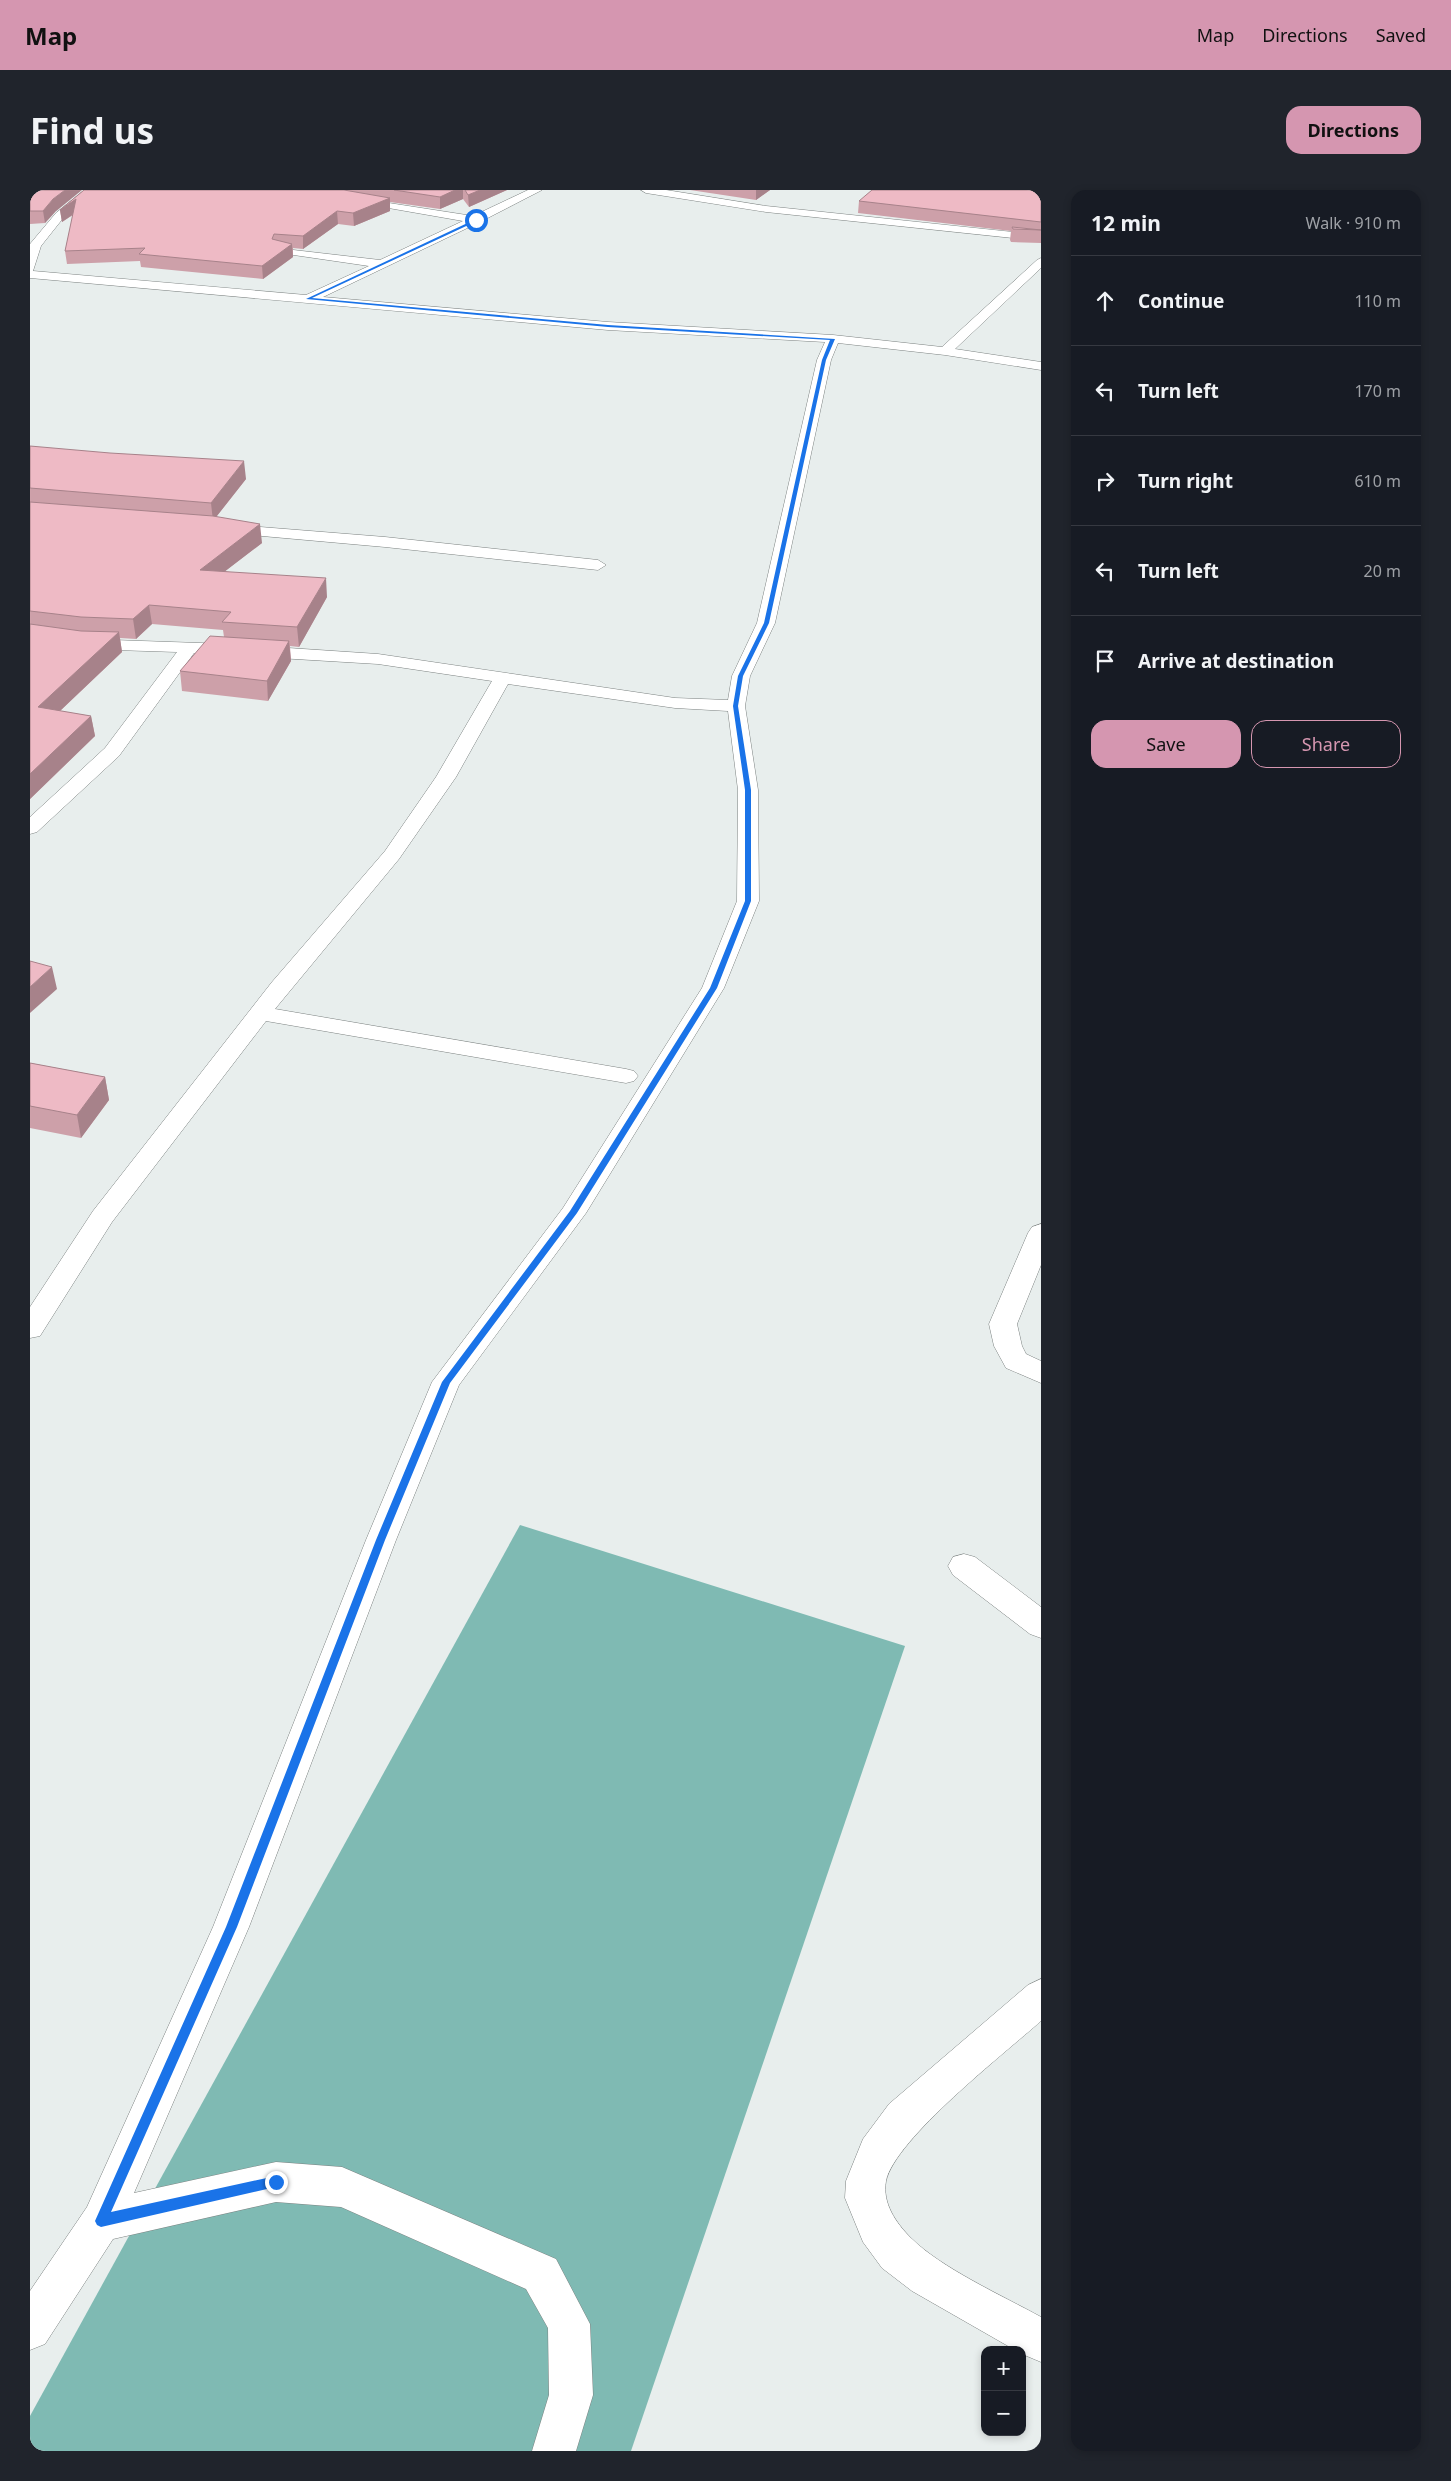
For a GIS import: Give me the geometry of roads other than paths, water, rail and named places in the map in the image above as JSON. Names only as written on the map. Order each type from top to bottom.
[{"type":"street","points":[[30,268],[35,245],[60,214],[92,190]]},
{"type":"street","points":[[308,299],[537,190]]},
{"type":"street","points":[[646,190],[766,209],[1041,238]]},
{"type":"street","points":[[346,198],[476,220]]},
{"type":"street","points":[[30,230],[49,229]]},
{"type":"street","points":[[280,250],[383,264]]},
{"type":"street","points":[[945,351],[1041,262]]},
{"type":"street","points":[[30,274],[608,326],[833,339],[945,351],[1041,366]]},
{"type":"street","points":[[30,2329],[101,2221],[231,1927],[381,1540],[446,1382],[573,1213],[713,988],[748,901],[748,790],[736,706],[740,676],[766,623],[824,360],[833,339]]},
{"type":"street","points":[[208,528],[385,542],[598,565]]},
{"type":"street","points":[[30,636],[84,644],[378,659],[675,703],[736,706]]},
{"type":"street","points":[[30,828],[112,752],[189,648]]},
{"type":"street","points":[[30,1329],[102,1217],[261,1013],[392,855],[446,777],[503,677]]},
{"type":"street","points":[[261,1013],[626,1076]]},
{"type":"street","points":[[1041,1233],[1003,1324],[1008,1346],[1016,1361],[1041,1374]]},
{"type":"street","points":[[964,1566],[1041,1625]]},
{"type":"street","points":[[1041,1997],[903,2118],[877,2153],[866,2181],[865,2198],[877,2228],[897,2253],[927,2276],[1041,2341]]},
{"type":"street","points":[[101,2221],[276,2182],[342,2187],[541,2274],[569,2324],[571,2395],[554,2451]]}]
